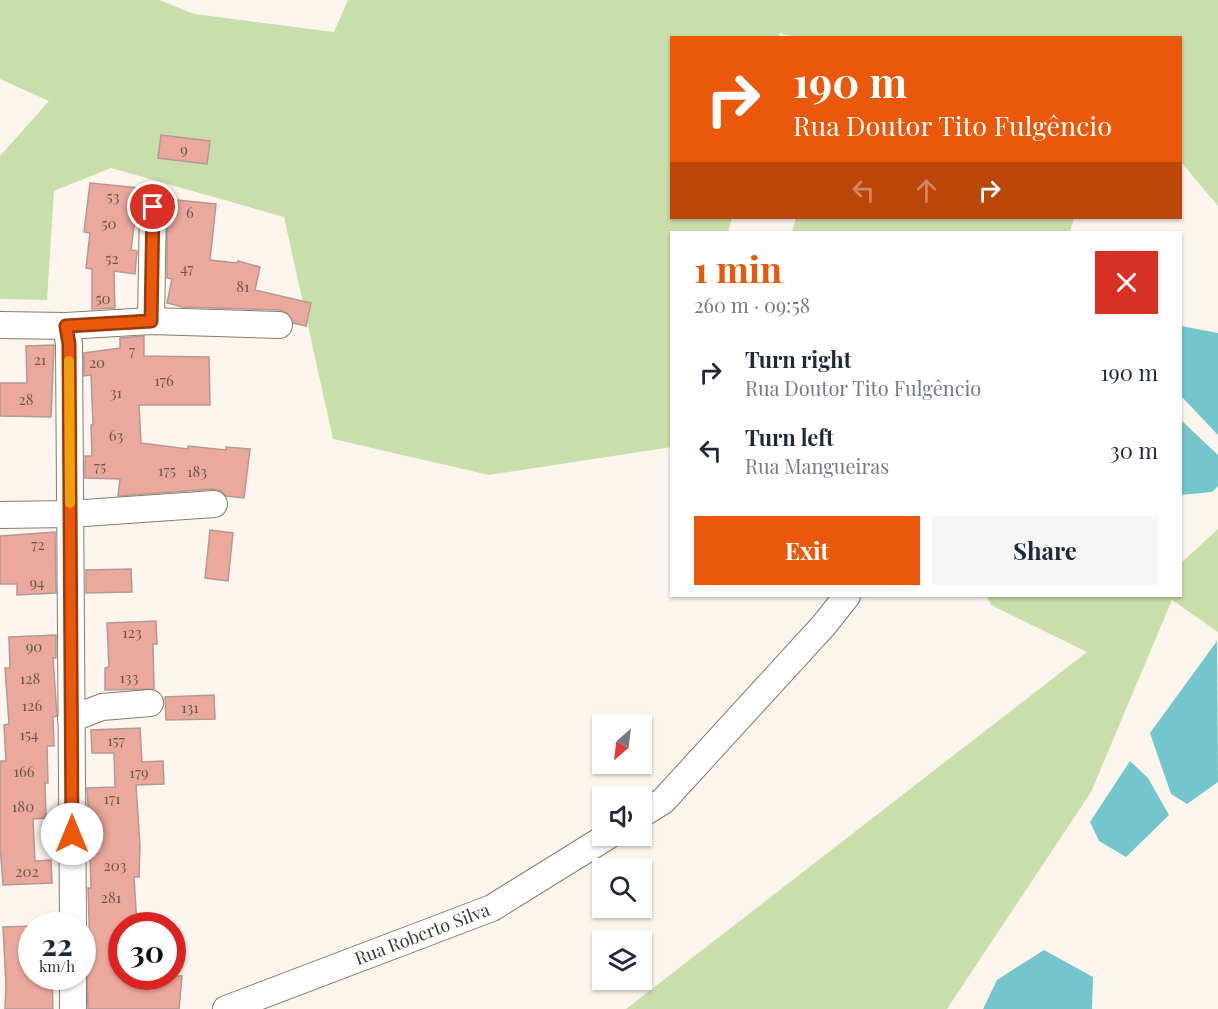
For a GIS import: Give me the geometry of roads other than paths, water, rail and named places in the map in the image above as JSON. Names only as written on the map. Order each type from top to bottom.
[{"type":"street","points":[[151,321],[153,207]]},
{"type":"street","points":[[0,325],[66,326],[151,321],[279,325]]},
{"type":"street","points":[[66,326],[69,344],[73,912]]},
{"type":"street","points":[[0,515],[70,514],[214,504]]},
{"type":"street","points":[[652,808],[663,801],[824,625],[846,597]]},
{"type":"street","points":[[71,719],[102,707],[150,703]]},
{"type":"street","name":"Rua Roberto Silva","points":[[226,1009],[492,908],[592,846]]},
{"type":"street","points":[[73,990],[73,1009]]},
{"type":"water","points":[[1182,326],[1218,333],[1218,435],[1182,397]]},
{"type":"water","points":[[1182,421],[1218,455],[1218,486],[1212,492],[1182,495]]},
{"type":"water","points":[[1217,641],[1218,782],[1187,804],[1171,794],[1150,733]]},
{"type":"water","points":[[1130,761],[1148,778],[1169,815],[1126,857],[1099,841],[1090,822]]},
{"type":"water","points":[[1044,950],[1093,977],[1092,1009],[983,1009],[997,980]]}]
